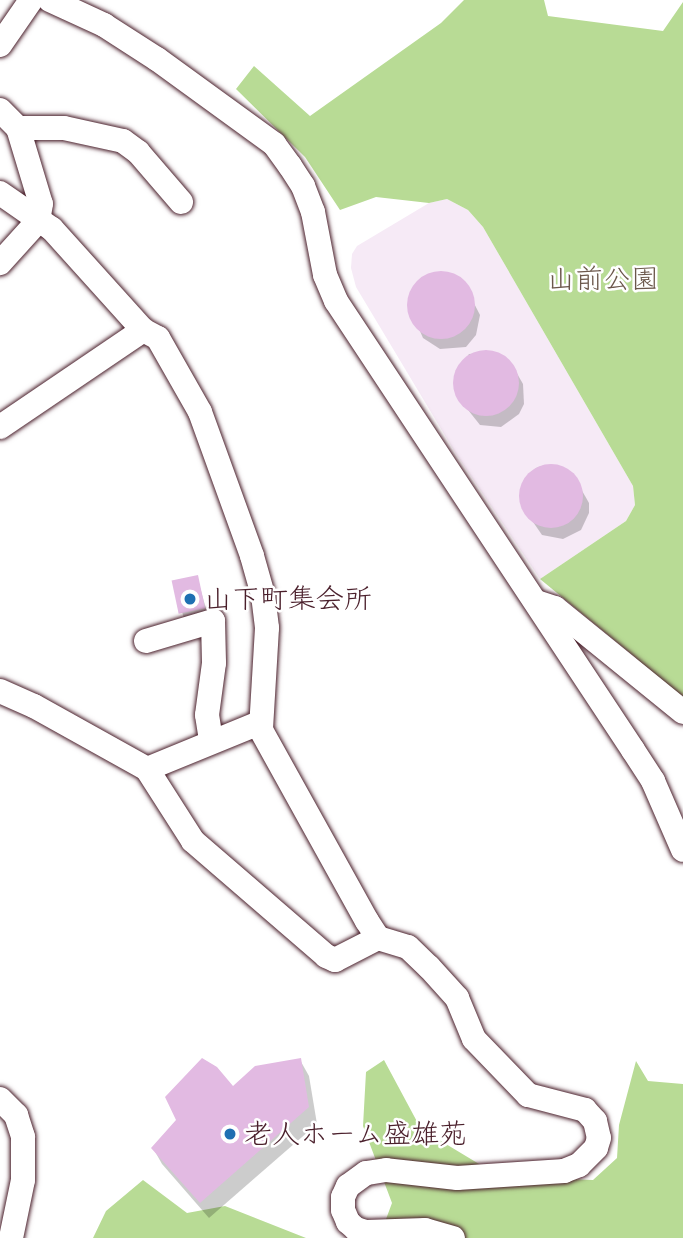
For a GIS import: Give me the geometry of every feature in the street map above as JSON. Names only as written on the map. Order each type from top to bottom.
[{"type":"street","points":[[0,45],[32,0]]},
{"type":"street","points":[[50,0],[103,25],[274,144],[303,186],[313,212],[325,275],[336,301],[653,781],[683,850]]},
{"type":"street","points":[[0,110],[18,128],[41,204],[38,221],[0,263]]},
{"type":"street","points":[[18,128],[64,128],[123,141],[138,152],[181,202]]},
{"type":"street","points":[[0,193],[52,229],[143,330],[158,338],[200,412],[252,555],[263,595],[267,628],[260,723],[264,737],[378,938],[408,947],[429,967],[457,998],[474,1040],[528,1096],[585,1110],[595,1121],[599,1138],[596,1148],[579,1165],[564,1171],[457,1178],[386,1170],[366,1173],[355,1180],[343,1196],[343,1210],[348,1222],[356,1229],[366,1232],[425,1230],[453,1238]]},
{"type":"street","points":[[0,427],[143,330]]},
{"type":"street","points":[[535,602],[555,608],[683,712]]},
{"type":"street","points":[[146,641],[213,621],[214,663],[207,715],[211,741]]},
{"type":"street","points":[[0,691],[34,706],[147,769],[193,841],[326,956],[335,960],[378,938]]},
{"type":"street","points":[[147,769],[260,723]]},
{"type":"street","points":[[0,1099],[16,1115],[23,1137],[23,1180],[11,1238]]},
{"type":"shaded area","points":[[447,199],[468,210],[483,227],[633,486],[635,505],[626,521],[540,579],[456,454],[356,287],[351,268],[352,254],[357,246],[429,203]]},
{"type":"green space","name":"山前公園","points":[[464,0],[544,0],[548,16],[663,31],[683,2],[683,719],[636,658],[540,579],[626,521],[635,505],[633,486],[483,227],[468,210],[447,199],[429,203],[376,197],[340,210],[305,157],[236,89],[254,66],[310,116],[441,23]]},
{"type":"green space","points":[[384,1060],[421,1129],[499,1176],[593,1180],[617,1158],[619,1125],[636,1061],[648,1081],[683,1084],[683,1238],[379,1238],[392,1203],[363,1126],[366,1072]]},
{"type":"green space","points":[[143,1180],[187,1213],[225,1206],[306,1238],[93,1238],[106,1211]]},
{"type":"building","points":[[441,271],[454,274],[465,281],[472,292],[475,305],[472,318],[465,329],[454,336],[441,339],[428,336],[417,329],[410,318],[407,305],[410,292],[417,281],[428,274]]},
{"type":"building","points":[[479,350],[493,350],[505,355],[514,364],[519,383],[517,396],[510,407],[493,416],[479,416],[467,411],[458,402],[453,390],[453,376],[458,364],[467,355]]},
{"type":"building","points":[[545,464],[557,464],[574,473],[581,484],[581,508],[574,519],[557,528],[545,528],[533,523],[524,514],[519,502],[519,490],[524,478],[533,469]]},
{"type":"building","name":"山下町集会所","points":[[198,575],[205,608],[179,614],[172,581]]},
{"type":"building","name":"老人ホーム盛雄苑","points":[[202,1058],[217,1067],[233,1086],[255,1066],[301,1058],[309,1107],[200,1203],[151,1148],[176,1120],[165,1097]]},
{"type":"place","name":"山下町集会所","points":[[190,599]]},
{"type":"place","name":"老人ホーム盛雄苑","points":[[230,1134]]}]
